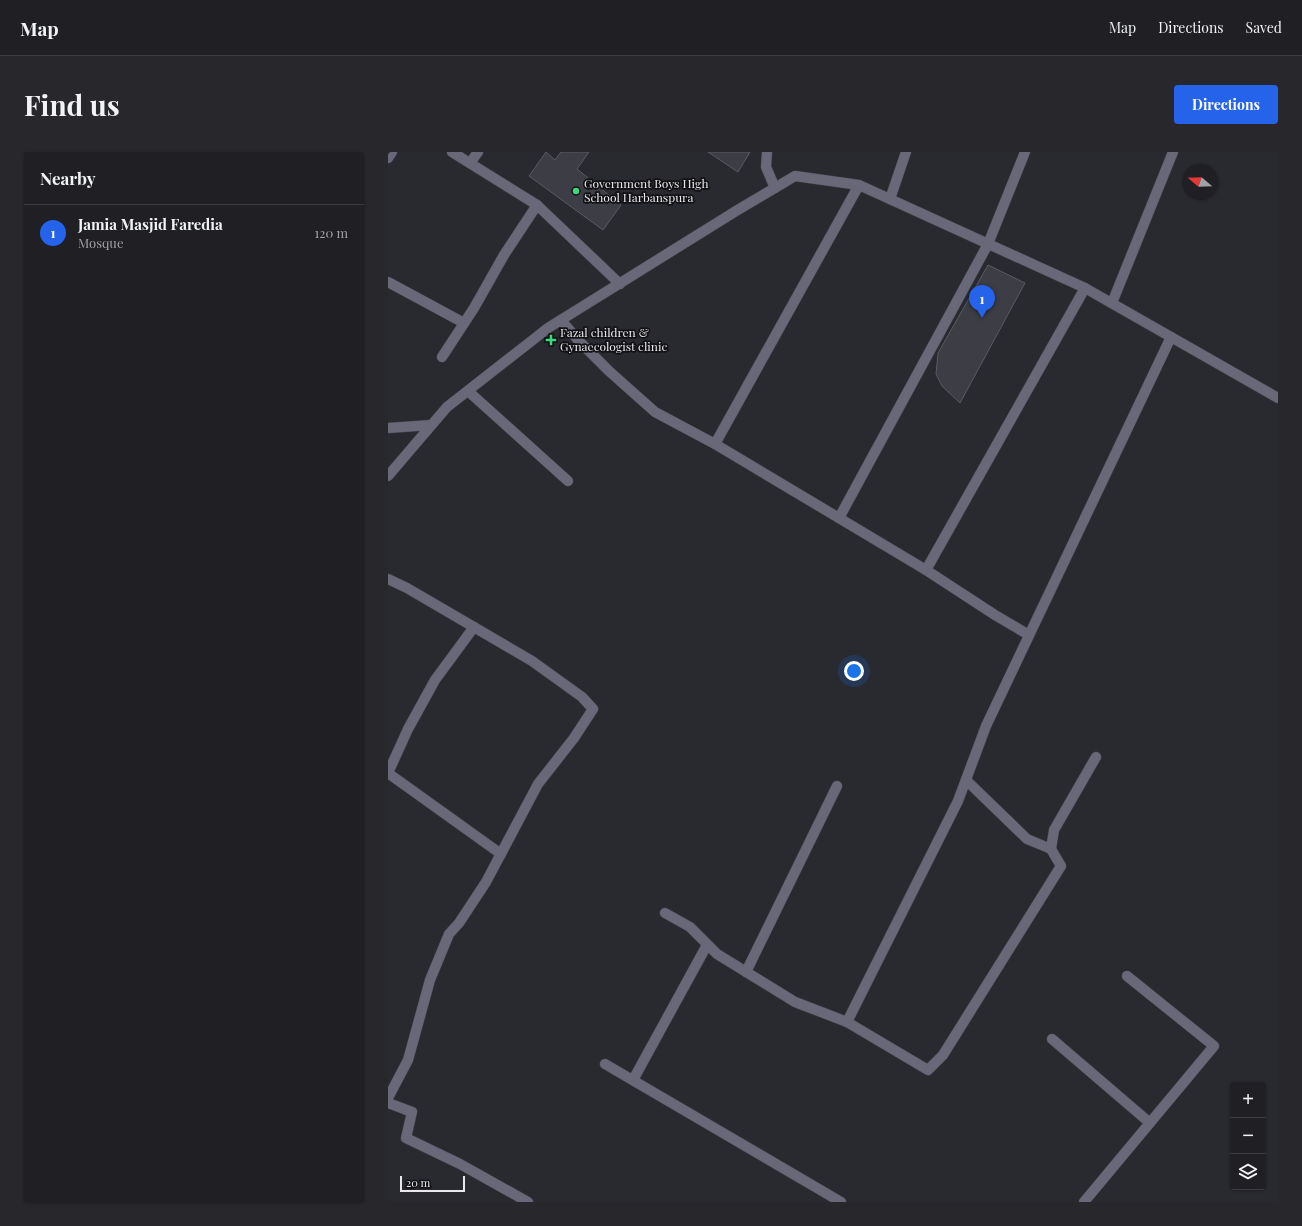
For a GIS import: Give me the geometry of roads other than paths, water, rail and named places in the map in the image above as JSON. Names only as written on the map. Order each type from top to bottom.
[{"type":"street","points":[[388,158],[392,152]]},
{"type":"street","points":[[452,152],[537,205],[620,284]]},
{"type":"street","points":[[470,163],[478,152]]},
{"type":"street","points":[[767,152],[766,167],[776,188]]},
{"type":"street","points":[[890,199],[906,152]]},
{"type":"street","points":[[839,518],[988,244],[1025,152]]},
{"type":"street","points":[[1112,303],[1172,152]]},
{"type":"street","points":[[388,476],[447,407],[548,328],[795,176],[859,185],[1085,288],[1278,398]]},
{"type":"street","points":[[715,444],[859,185]]},
{"type":"street","points":[[442,357],[474,308],[504,255],[537,205]]},
{"type":"street","points":[[388,282],[464,323]]},
{"type":"street","points":[[926,570],[1085,288]]},
{"type":"street","points":[[561,320],[578,340],[609,371],[655,412],[715,444],[926,570],[995,615],[1029,635]]},
{"type":"street","points":[[847,1022],[954,808],[986,726],[1171,337]]},
{"type":"street","points":[[468,391],[568,481]]},
{"type":"street","points":[[388,428],[431,425]]},
{"type":"street","points":[[388,578],[532,661],[582,697],[593,709],[574,738],[538,784],[486,882],[459,923],[449,934],[430,980],[408,1060],[388,1098]]},
{"type":"street","points":[[474,627],[435,680],[408,729],[388,773],[501,854]]},
{"type":"street","points":[[1051,849],[1054,830],[1096,757]]},
{"type":"street","points":[[665,913],[690,927],[717,954],[795,1002],[847,1022],[928,1070],[943,1055],[1061,866],[1051,849],[1027,838],[966,780]]},
{"type":"street","points":[[746,972],[837,786]]},
{"type":"street","points":[[633,1080],[707,945]]},
{"type":"street","points":[[1084,1202],[1214,1046],[1127,976]]},
{"type":"street","points":[[1052,1039],[1150,1123]]},
{"type":"street","points":[[605,1064],[841,1202]]},
{"type":"street","points":[[388,1103],[412,1112],[406,1138],[460,1164],[513,1198],[528,1202]]},
{"type":"place","name":"Government Boys High School Harbanspura","points":[[576,191]]},
{"type":"place","name":"Jamia Masjid Faredia","points":[[982,318]]},
{"type":"place","name":"Fazal children & Gynaecologist clinic","points":[[551,340]]}]
